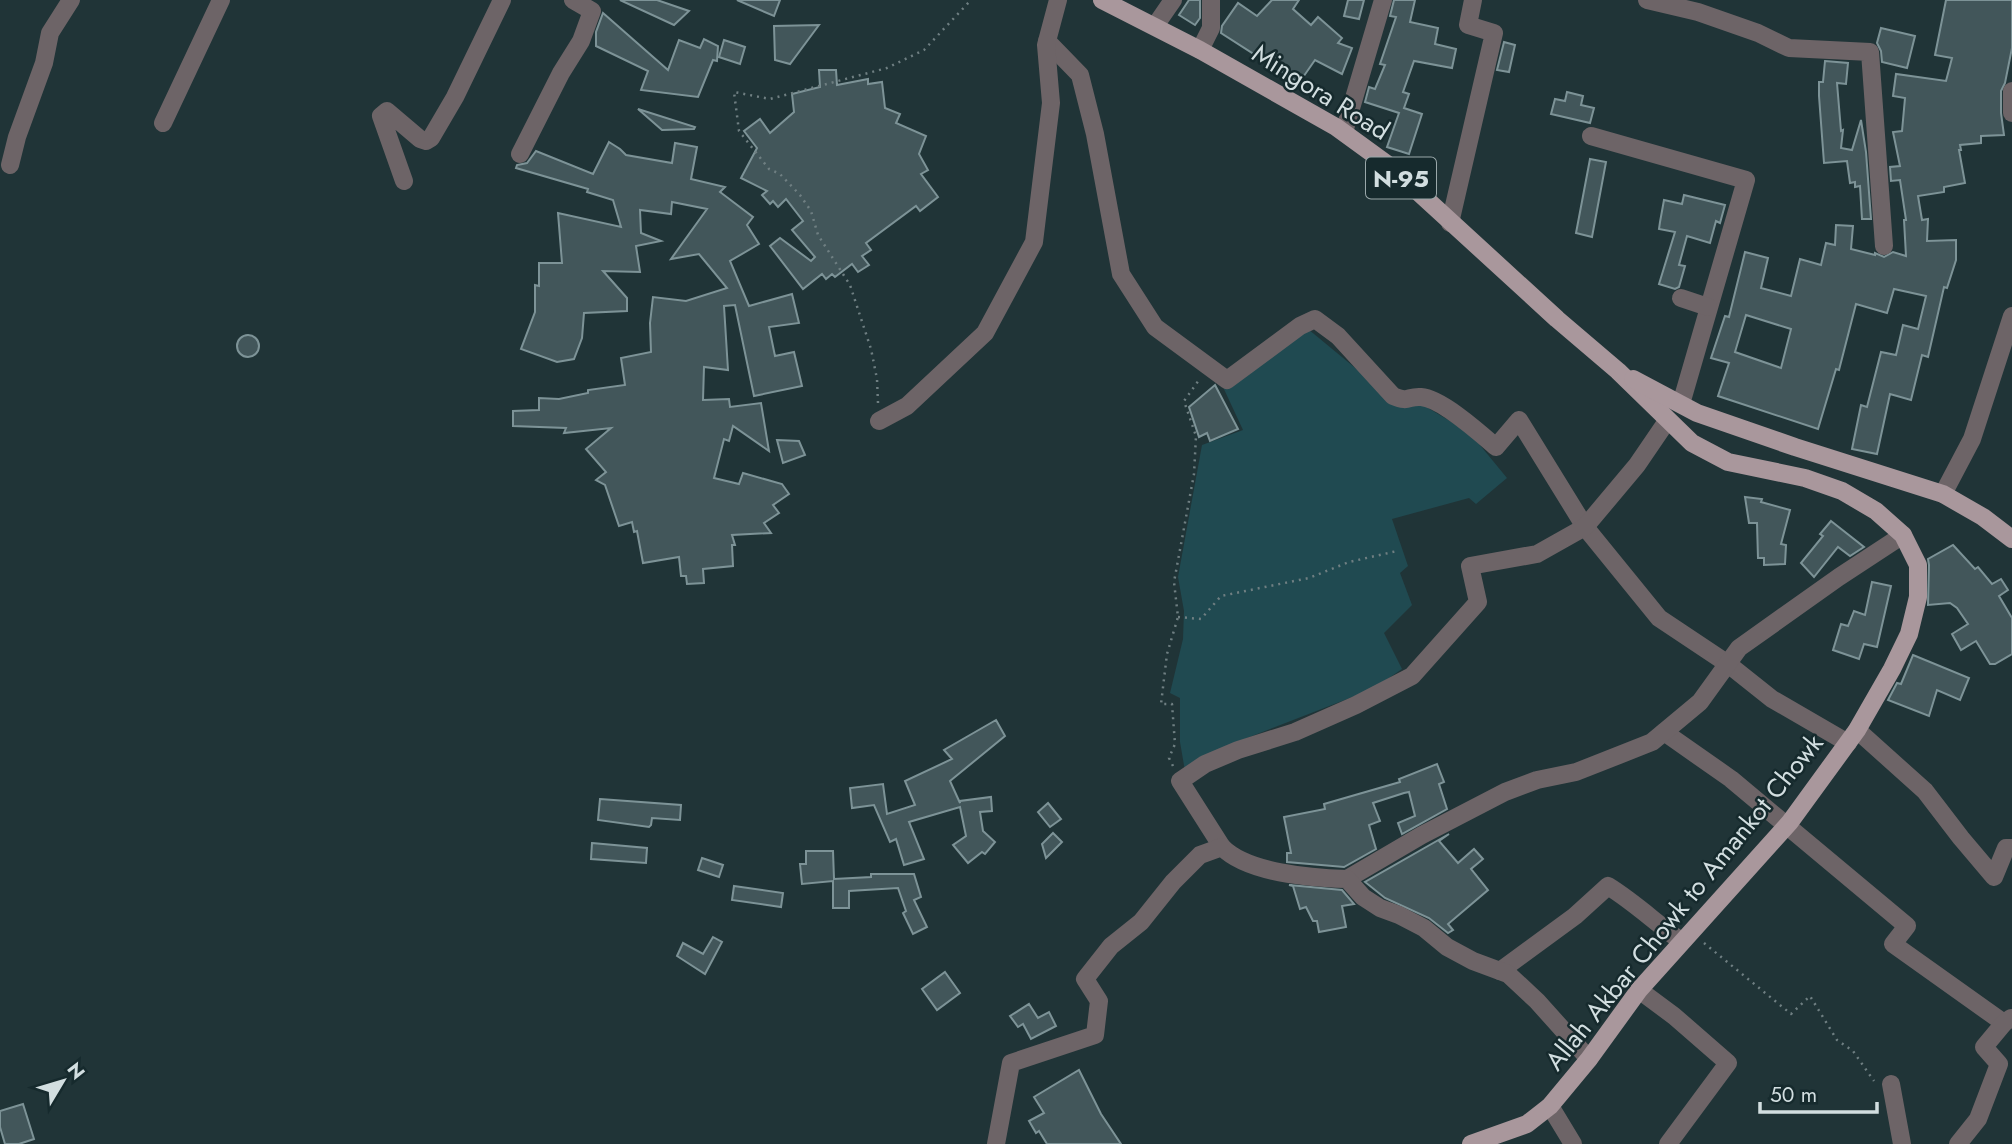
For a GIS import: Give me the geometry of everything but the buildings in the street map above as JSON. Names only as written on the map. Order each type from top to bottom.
[{"type":"main road","name":"Mingora Road","points":[[1102,0],[1200,50],[1344,132],[1391,167],[1450,223],[1618,371]]},
{"type":"main road","name":"N-95","points":[[1618,371],[1698,413],[1782,443],[1943,494],[1983,517],[2012,539]]},
{"type":"main road","name":"Allah Akbar Chowk to Amankot Chowk","points":[[1471,1144],[1527,1124],[1550,1106],[1589,1059],[1639,990],[1786,826],[1852,736],[1892,669],[1909,634],[1918,597],[1918,565],[1903,535],[1876,511],[1843,491],[1805,478],[1728,461],[1692,443],[1618,371]]},
{"type":"street","points":[[10,165],[17,137],[44,63],[50,33],[71,0]]},
{"type":"street","points":[[163,124],[221,0]]},
{"type":"street","points":[[404,181],[381,116],[387,111],[405,130],[426,141],[431,138],[455,97],[502,0]]},
{"type":"street","points":[[520,154],[561,73],[581,41],[592,11],[573,0]]},
{"type":"street","points":[[878,421],[907,406],[985,333],[1034,243],[1051,103],[1048,41],[1058,0]]},
{"type":"street","points":[[1155,26],[1173,0]]},
{"type":"street","points":[[1344,132],[1383,0]]},
{"type":"street","points":[[1450,223],[1494,33],[1468,24],[1473,0]]},
{"type":"street","points":[[1647,0],[1699,6],[1789,48],[1870,52],[1884,246]]},
{"type":"street","points":[[1200,50],[1211,28],[1211,1]]},
{"type":"street","points":[[1048,41],[1080,75],[1095,134],[1121,274],[1155,327],[1227,380],[1300,326],[1315,319],[1338,335],[1393,396],[1405,401],[1420,397],[1433,401],[1471,425],[1496,447],[1519,420],[1585,527],[1659,618],[1728,664],[1772,699],[1852,736],[1925,791],[1994,877],[2006,848],[2012,848]]},
{"type":"street","points":[[2012,91],[2012,113]]},
{"type":"street","points":[[1591,136],[1745,180],[1681,404]]},
{"type":"street","points":[[1681,298],[1708,307]]},
{"type":"street","points":[[1943,494],[1972,439],[2012,316]]},
{"type":"street","points":[[1667,421],[1636,465],[1585,527],[1537,554],[1469,566],[1478,602],[1412,676],[1295,732],[1238,750],[1205,764],[1180,781],[1222,847],[1231,856],[1287,875],[1347,878],[1505,792],[1537,780],[1576,772],[1652,742],[1700,702],[1739,648],[1903,535]]},
{"type":"street","points":[[1664,732],[1731,779],[1907,926],[1893,944],[2008,1020],[1984,1047],[1999,1064],[1978,1119],[1958,1144]]},
{"type":"street","points":[[996,1144],[1011,1063],[1095,1035],[1099,1001],[1085,979],[1111,946],[1141,922],[1199,855],[1222,847]]},
{"type":"street","points":[[1347,878],[1363,897],[1380,908],[1424,929],[1447,947],[1473,961],[1507,974],[1537,1001],[1589,1059]]},
{"type":"street","points":[[1500,971],[1575,916],[1608,886],[1634,902],[1647,916],[1685,937]]},
{"type":"street","points":[[1639,990],[1728,1063],[1668,1144]]},
{"type":"street","points":[[1891,1084],[1902,1144]]},
{"type":"street","points":[[1550,1106],[1573,1144]]},
{"type":"path","points":[[878,421],[877,379],[871,349],[850,285],[818,235],[811,211],[800,195],[780,174],[769,169],[740,131],[734,92],[769,99],[887,68],[923,50],[971,0]]},
{"type":"path","points":[[1180,781],[1169,758],[1175,744],[1172,704],[1161,704],[1167,654],[1178,617],[1174,582],[1194,474],[1196,436],[1184,401],[1209,366]]},
{"type":"path","points":[[1178,617],[1201,619],[1222,596],[1309,578],[1349,562],[1397,551]]},
{"type":"path","points":[[1685,937],[1791,1014],[1810,996],[1837,1040],[1853,1051],[1878,1087],[1891,1084]]},
{"type":"shaded area","points":[[1308,329],[1400,405],[1423,405],[1470,433],[1507,478],[1476,504],[1469,498],[1392,519],[1408,566],[1400,573],[1412,605],[1384,633],[1402,669],[1373,689],[1247,738],[1185,771],[1180,742],[1180,698],[1170,693],[1183,639],[1184,611],[1178,577],[1202,445],[1243,430],[1223,387]]}]
